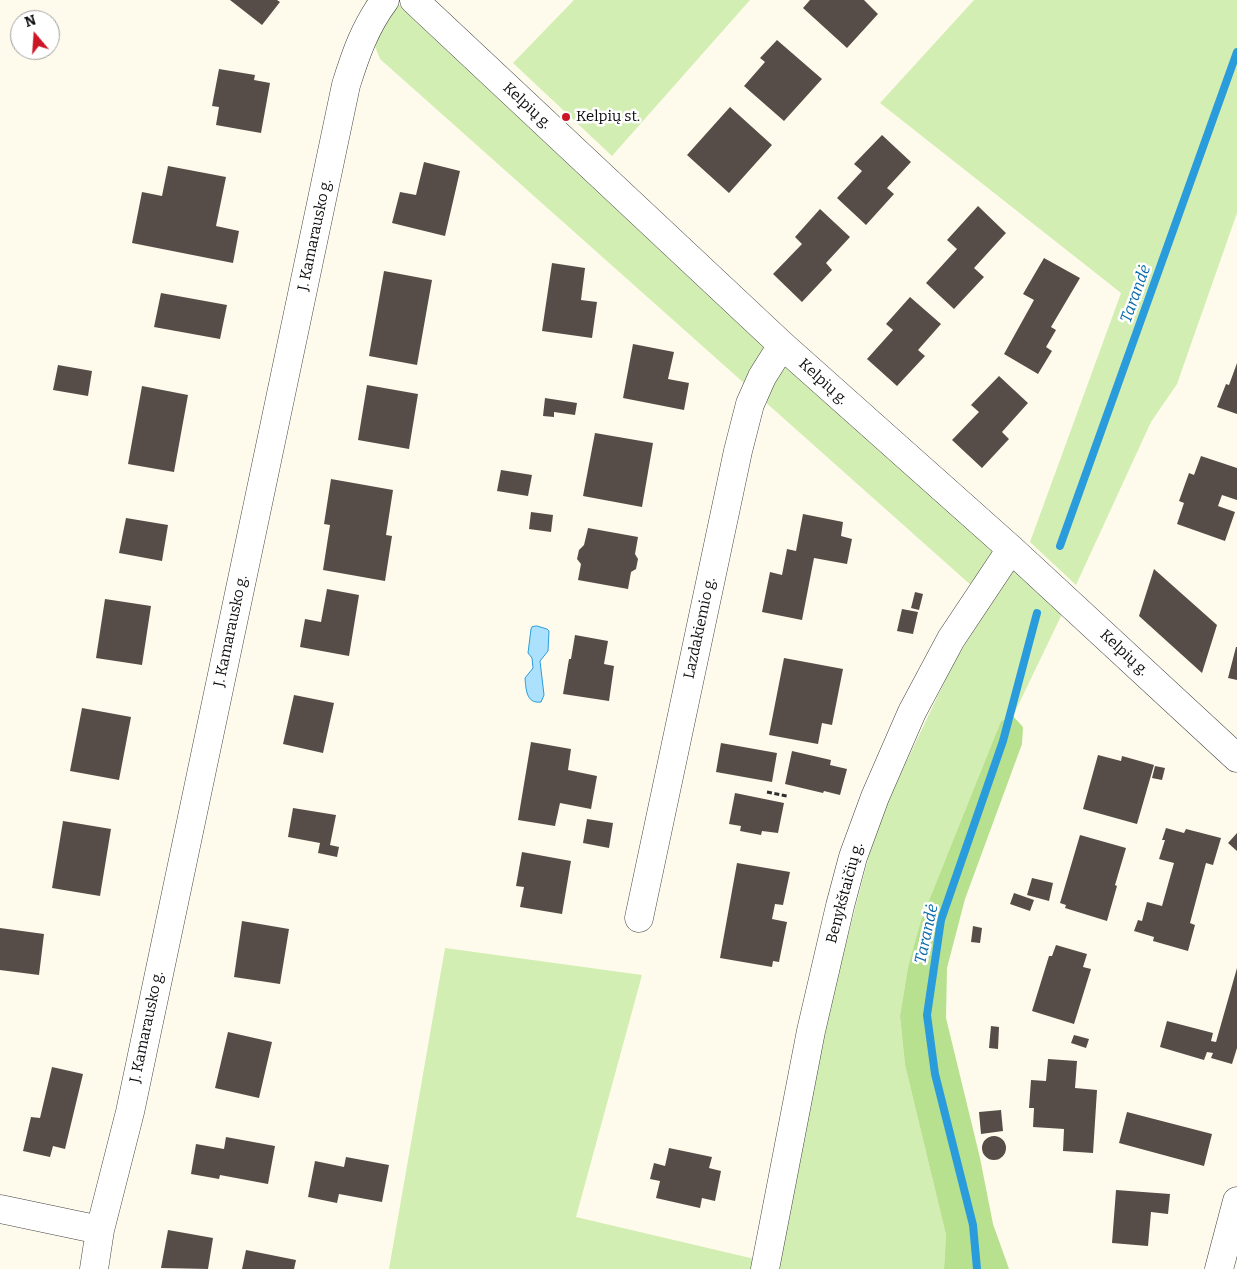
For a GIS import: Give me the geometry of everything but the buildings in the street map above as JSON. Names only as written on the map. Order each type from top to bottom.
[{"type":"street","name":"J. Kamarausko g.","points":[[94,1269],[100,1230],[132,1102],[346,85],[359,44],[374,14],[385,0]]},
{"type":"street","name":"Kelpių g.","points":[[414,0],[782,345],[1011,548],[1237,758]]},
{"type":"street","name":"Lazdakiemio g.","points":[[639,918],[738,451],[750,404],[762,377],[782,345]]},
{"type":"street","name":"Benykštaičių g.","points":[[765,1269],[811,1031],[840,906],[854,857],[875,798],[912,712],[951,640],[1011,548]]},
{"type":"street","points":[[1219,1269],[1237,1201]]},
{"type":"street","points":[[0,1209],[100,1230]]},
{"type":"path","points":[[767,792],[787,796]]},
{"type":"green space","points":[[366,0],[394,0],[987,546],[1063,612],[1013,716],[1001,721],[922,921],[908,967],[900,1016],[905,1065],[946,1235],[944,1269],[389,1269],[445,948],[642,975],[576,1217],[776,1264],[837,977],[878,821],[954,662],[991,603],[380,59],[362,14]]},
{"type":"green space","points":[[574,0],[750,0],[612,156],[513,63]]},
{"type":"green space","points":[[974,0],[1237,0],[1237,213],[1177,384],[1151,422],[1076,585],[1030,542],[1121,293],[880,103]]},
{"type":"green space","points":[[1013,716],[1023,727],[1022,744],[965,899],[947,968],[946,1018],[980,1158],[993,1224],[1009,1269],[944,1269],[946,1235],[905,1065],[900,1016],[908,967],[921,921],[1001,721]]},
{"type":"water","points":[[537,626],[549,631],[548,651],[540,661],[544,695],[541,702],[532,701],[528,695],[525,678],[533,668],[532,658],[528,653],[531,629]]},
{"type":"waterway","name":"Tarandė","points":[[1060,546],[1237,52]]},
{"type":"waterway","name":"Tarandė","points":[[977,1269],[973,1225],[935,1074],[927,1015],[941,920],[1003,741],[1037,613]]},
{"type":"place","name":"Kelpių st.","points":[[566,117]]}]
